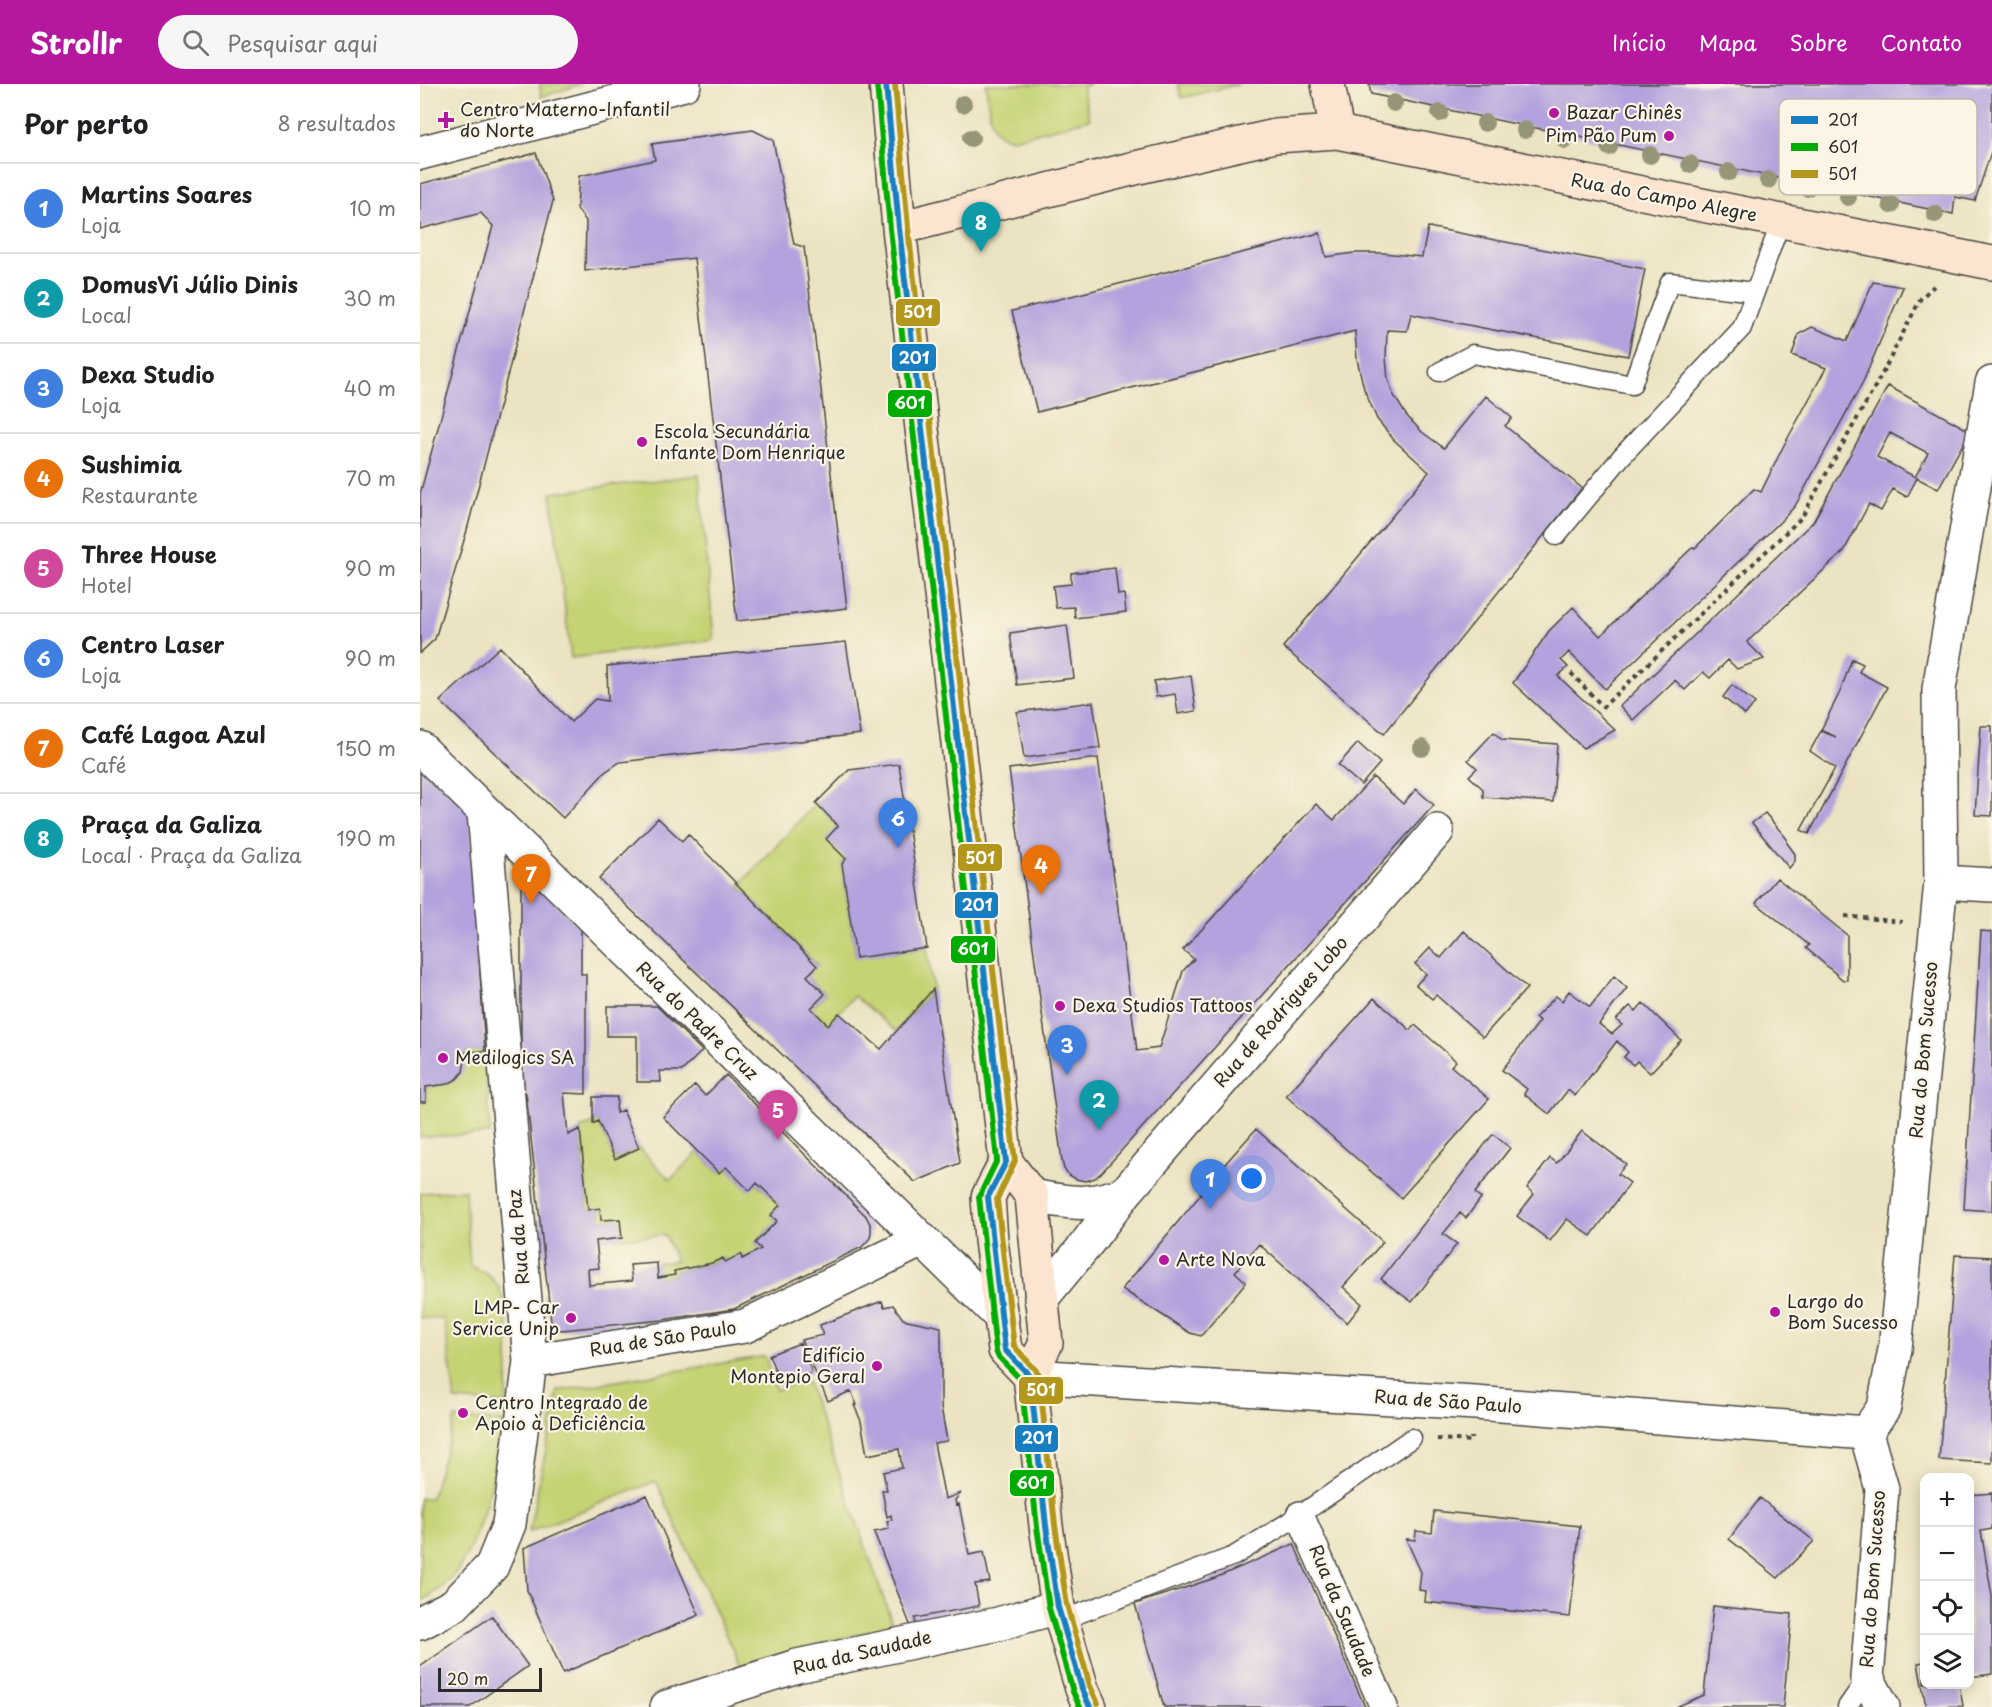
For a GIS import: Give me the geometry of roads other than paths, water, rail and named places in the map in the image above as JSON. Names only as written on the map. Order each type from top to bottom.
[{"type":"main road","points":[[886,84],[899,228],[1006,1162],[1032,1196],[1046,1342],[1030,1376],[1046,1526],[1060,1613],[1082,1689],[1090,1707]]},
{"type":"main road","points":[[1328,84],[1337,132]]},
{"type":"main road","name":"Rua do Campo Alegre","points":[[899,228],[1135,168],[1275,136],[1337,132],[1992,263]]},
{"type":"main road","points":[[1006,1162],[988,1197],[1005,1350],[1030,1376]]},
{"type":"street","points":[[420,153],[625,92],[684,84]]},
{"type":"street","name":"Rua do Bom Sucesso","points":[[1883,1707],[1867,1678],[1882,1489],[1866,1433],[1884,1407],[1895,1349],[1941,882],[1939,689],[1992,382]]},
{"type":"street","name":"Rua do Padre Cruz","points":[[420,748],[1002,1318]]},
{"type":"street","name":"Rua da Paz","points":[[420,1623],[454,1605],[492,1566],[509,1524],[530,1361],[484,812]]},
{"type":"street","name":"Rua de Rodrigues Lobo","points":[[1041,1299],[1125,1193],[1437,831]]},
{"type":"street","points":[[1941,882],[1992,885]]},
{"type":"street","points":[[1032,1196],[1070,1203],[1103,1202],[1125,1193]]},
{"type":"street","name":"Rua de São Paulo","points":[[530,1361],[745,1326],[922,1240]]},
{"type":"street","name":"Rua de São Paulo","points":[[1030,1376],[1519,1406],[1866,1433]]},
{"type":"street","name":"Rua da Saudade","points":[[1300,1515],[1384,1707]]},
{"type":"street","name":"Rua da Saudade","points":[[667,1707],[797,1666],[1060,1613]]},
{"type":"lane","points":[[1556,536],[1622,456],[1742,328],[1781,221]]},
{"type":"lane","points":[[1439,372],[1473,354],[1632,385],[1670,282],[1755,292]]},
{"type":"lane","name":"Rua da Saudade","points":[[1060,1613],[1234,1556],[1300,1515],[1412,1438]]},
{"type":"lane","points":[[1847,1707],[1867,1678]]},
{"type":"place","name":"Bazar Chinês","points":[[1554,113]]},
{"type":"place","name":"Centro Materno-Infantil do Norte","points":[[446,120]]},
{"type":"place","name":"Pim Pão Pum","points":[[1669,136]]},
{"type":"place","name":"Praça da Galiza","points":[[981,252]]},
{"type":"place","name":"Escola Secundária Infante Dom Henrique","points":[[642,442]]},
{"type":"place","name":"Centro Laser","points":[[898,848]]},
{"type":"place","name":"Sushimia","points":[[1041,895]]},
{"type":"place","name":"Café Lagoa Azul","points":[[531,904]]},
{"type":"place","name":"Dexa Studios Tattoos","points":[[1060,1006]]},
{"type":"place","name":"Medilogics SA","points":[[443,1058]]},
{"type":"place","name":"Dexa Studio","points":[[1067,1075]]},
{"type":"place","name":"DomusVi Júlio Dinis","points":[[1099,1130]]},
{"type":"place","name":"Three House","points":[[778,1140]]},
{"type":"place","name":"Martins Soares","points":[[1210,1209]]},
{"type":"place","name":"Arte Nova","points":[[1164,1260]]},
{"type":"place","name":"Largo do Bom Sucesso","points":[[1775,1312]]},
{"type":"place","name":"LMP- Car Service Unip","points":[[571,1318]]},
{"type":"place","name":"Edifício Montepio Geral","points":[[877,1366]]},
{"type":"place","name":"Centro Integrado de Apoio à Deficiência","points":[[463,1413]]}]
